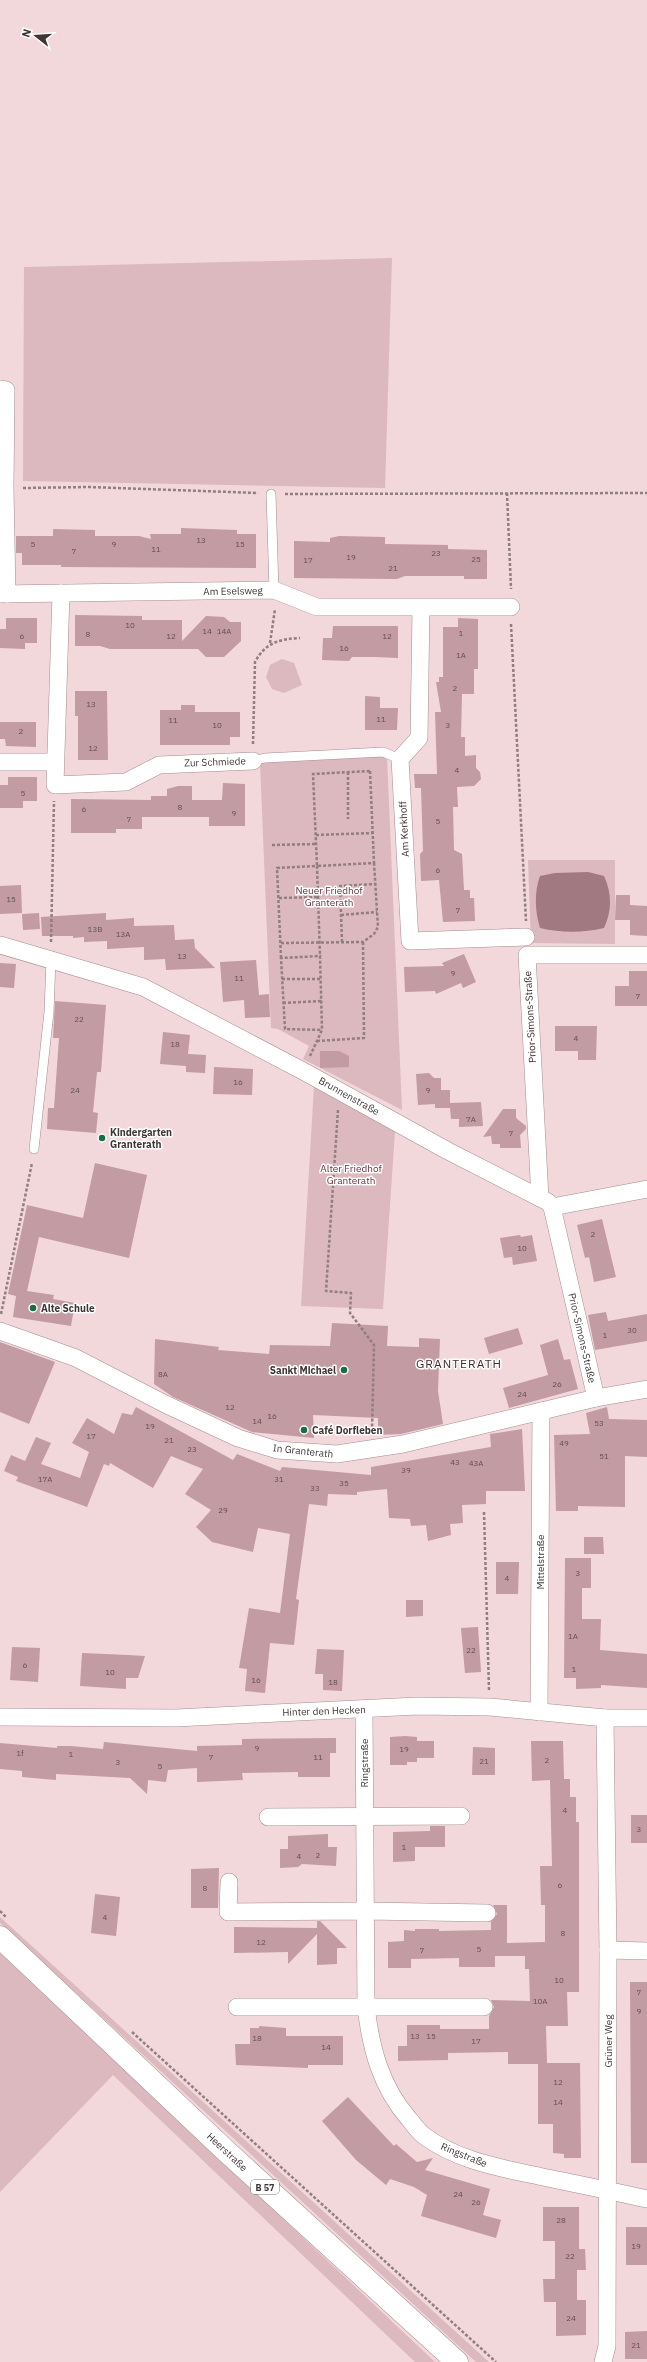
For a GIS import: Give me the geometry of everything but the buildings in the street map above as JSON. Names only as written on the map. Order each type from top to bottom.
[{"type":"main road","name":"Heerstraße","points":[[6,1929],[226,2151],[457,2362]]},
{"type":"street","points":[[0,389],[6,390],[3,594]]},
{"type":"street","name":"Am Eselsweg","points":[[3,594],[274,590],[317,607],[511,607]]},
{"type":"street","points":[[55,785],[61,593]]},
{"type":"street","points":[[400,759],[419,738],[420,608]]},
{"type":"street","name":"Am Kerkhoff","points":[[400,759],[410,941],[526,937]]},
{"type":"street","name":"Zur Schmiede","points":[[55,785],[126,782],[159,765],[253,761]]},
{"type":"street","points":[[0,762],[55,762]]},
{"type":"street","name":"Brunnenstraße","points":[[0,945],[143,986],[546,1203]]},
{"type":"street","name":"Prior-Simons-Straße","points":[[596,1398],[546,1203],[527,955],[647,955]]},
{"type":"street","points":[[546,1203],[647,1189]]},
{"type":"street","name":"In Granterath","points":[[0,1331],[76,1358],[165,1404],[251,1442],[277,1450],[338,1454],[402,1444],[596,1398],[647,1389]]},
{"type":"street","name":"Mittelstraße","points":[[539,1712],[541,1411]]},
{"type":"street","name":"Hinter den Hecken","points":[[0,1717],[176,1718],[364,1710],[417,1706],[490,1707],[605,1718],[647,1718]]},
{"type":"street","name":"Ringstraße","points":[[364,1710],[366,2008],[374,2056],[385,2083],[400,2109],[422,2134],[448,2150],[494,2167],[647,2199]]},
{"type":"street","name":"Grüner Weg","points":[[603,2362],[607,2346],[609,2190],[605,1718]]},
{"type":"street","points":[[268,1817],[365,1815],[461,1816]]},
{"type":"street","points":[[229,1882],[228,1912],[366,1911],[487,1913]]},
{"type":"street","points":[[608,1950],[647,1951]]},
{"type":"street","points":[[237,2007],[484,2007]]},
{"type":"lane","points":[[271,494],[274,590]]},
{"type":"lane","name":"Zur Schmiede","points":[[253,761],[265,758],[383,752],[400,759]]},
{"type":"lane","points":[[34,1149],[48,1012],[51,959]]},
{"type":"path","points":[[5,488],[89,487],[271,494],[647,493]]},
{"type":"path","points":[[507,493],[526,937]]},
{"type":"path","points":[[270,643],[275,609],[274,590]]},
{"type":"path","points":[[253,761],[253,672],[255,662],[260,653],[270,643],[300,638]]},
{"type":"path","points":[[281,943],[320,942],[363,942],[374,934],[378,927],[370,771],[313,774],[319,897],[320,942],[320,956],[322,1001],[322,1030],[303,1071]]},
{"type":"path","points":[[348,772],[348,819]]},
{"type":"path","points":[[51,959],[55,785]]},
{"type":"path","points":[[316,835],[373,833]]},
{"type":"path","points":[[272,845],[316,844]]},
{"type":"path","points":[[322,1030],[285,1029],[277,868],[374,863]]},
{"type":"path","points":[[342,942],[340,886],[375,884]]},
{"type":"path","points":[[279,898],[319,897]]},
{"type":"path","points":[[341,915],[377,912]]},
{"type":"path","points":[[317,1041],[364,1038],[363,942]]},
{"type":"path","points":[[281,958],[320,956]]},
{"type":"path","points":[[282,979],[321,978]]},
{"type":"path","points":[[283,1003],[322,1001]]},
{"type":"path","points":[[339,1091],[326,1291],[351,1293],[350,1314],[374,1345],[371,1449]]},
{"type":"path","points":[[0,1321],[34,1149]]},
{"type":"path","points":[[484,1512],[490,1707]]},
{"type":"path","points":[[0,1911],[6,1929]]},
{"type":"path","points":[[131,2030],[496,2362]]},
{"type":"green space","points":[[392,258],[385,488],[23,481],[24,267]]},
{"type":"green space","points":[[282,659],[294,663],[302,685],[284,693],[272,689],[266,677],[270,665]]},
{"type":"green space","name":"Neuer Friedhof Granterath","points":[[387,756],[402,1110],[303,1059],[309,1046],[278,1029],[271,1028],[260,763]]},
{"type":"green space","points":[[528,860],[615,860],[615,944],[531,943]]},
{"type":"green space","name":"Alter Friedhof Granterath","points":[[314,1086],[395,1131],[383,1309],[301,1306]]},
{"type":"green space","points":[[0,1917],[489,2362],[476,2362],[0,1923]]},
{"type":"green space","points":[[0,1952],[435,2362],[415,2362],[113,2075],[0,2192]]},
{"type":"shaded area","points":[[588,872],[604,876],[607,882],[610,895],[610,909],[604,928],[572,932],[540,928],[536,902],[540,876],[555,873]]},
{"type":"place","name":"Kindergarten Granterath","points":[[102,1138]]},
{"type":"place","name":"Alte Schule","points":[[33,1308]]},
{"type":"place","name":"Sankt Michael","points":[[344,1370]]},
{"type":"place","name":"Café Dorfleben","points":[[304,1430]]},
{"type":"district","name":"GRANTERATH","points":[[459,1363]]}]
